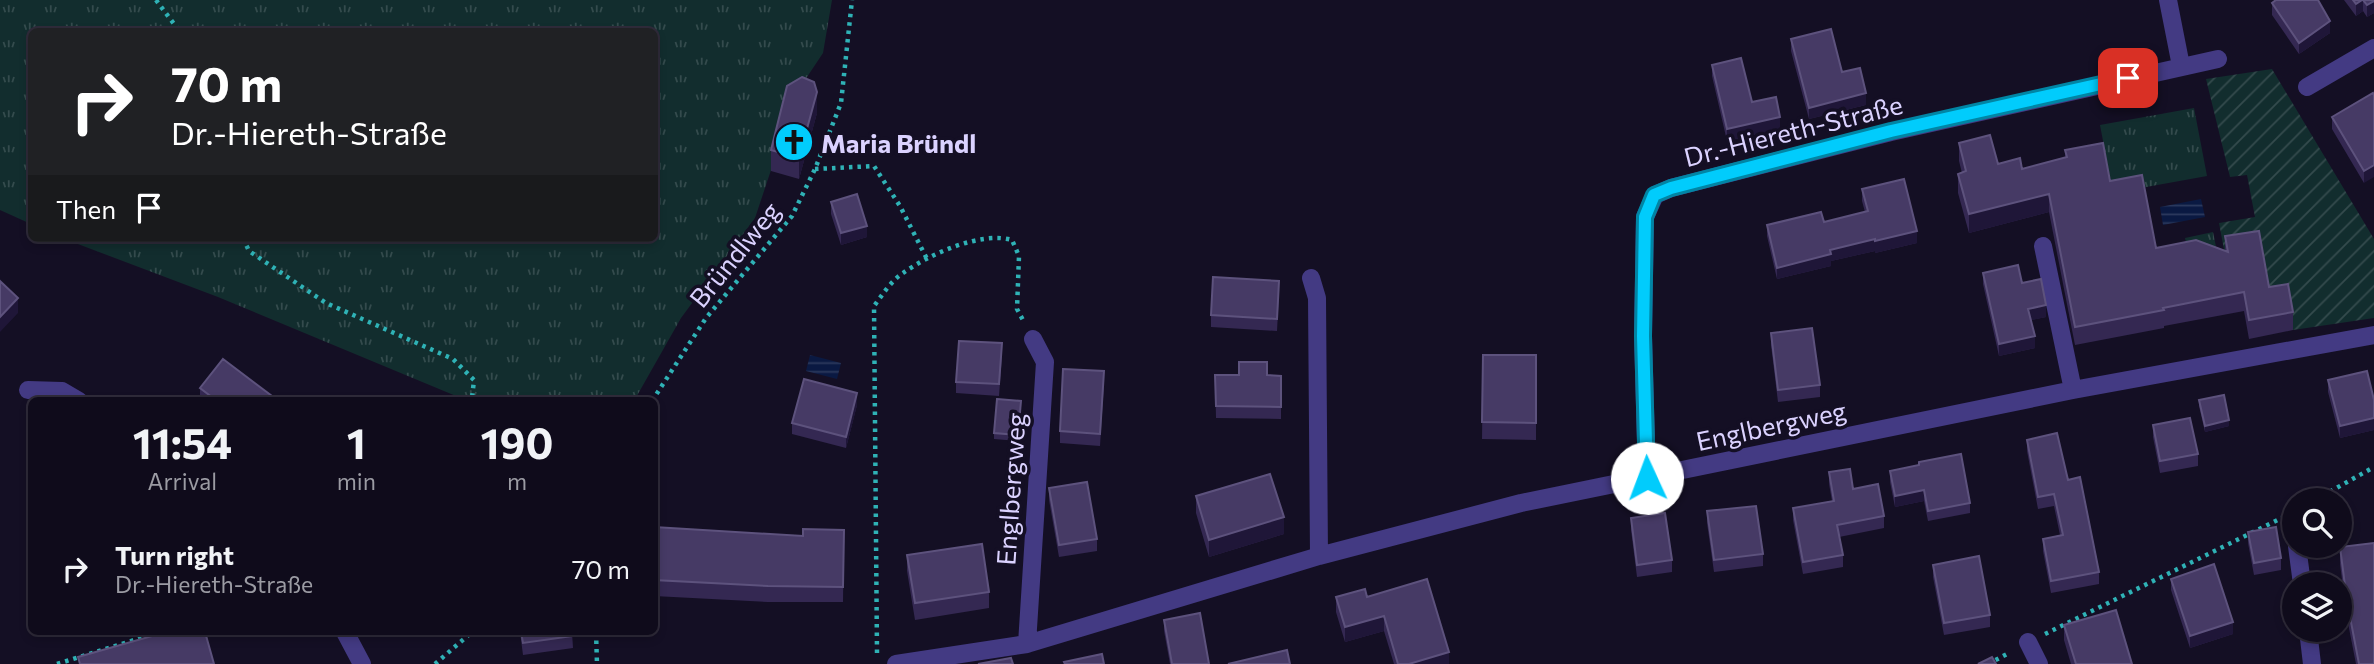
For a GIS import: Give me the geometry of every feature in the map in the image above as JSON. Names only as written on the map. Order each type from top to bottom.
[{"type":"street","points":[[2168,0],[2181,66]]},
{"type":"street","points":[[2307,87],[2374,48]]},
{"type":"street","name":"Dr.-Hiereth-Straße","points":[[1647,478],[1643,336],[1645,217],[1654,195],[1671,188],[1891,131],[2218,59]]},
{"type":"street","points":[[2043,246],[2073,390]]},
{"type":"street","points":[[1311,278],[1317,298],[1319,556]]},
{"type":"street","name":"Englbergweg","points":[[896,664],[1027,644],[1319,556],[1521,503],[2073,390],[2374,335]]},
{"type":"street","name":"Englbergweg","points":[[1027,644],[1045,362],[1033,339]]},
{"type":"street","points":[[28,390],[62,391],[72,397]]},
{"type":"street","points":[[347,635],[362,664]]},
{"type":"street","points":[[2028,642],[2039,664]]},
{"type":"street","points":[[2309,642],[2312,664]]},
{"type":"path","points":[[156,0],[177,28]]},
{"type":"path","name":"Bründlweg","points":[[656,397],[706,318],[792,216],[815,169],[841,103],[852,0]]},
{"type":"path","points":[[815,169],[874,166],[900,206],[927,259]]},
{"type":"path","points":[[878,664],[874,306],[889,285],[927,259],[982,237],[1001,237],[1012,240],[1019,256],[1017,309],[1033,339]]},
{"type":"path","points":[[245,242],[248,251],[326,303],[453,359],[474,380],[472,397]]},
{"type":"path","points":[[2336,488],[2374,467]]},
{"type":"path","points":[[1988,664],[2282,518]]},
{"type":"path","points":[[57,664],[150,635]]},
{"type":"path","points":[[435,664],[469,635]]},
{"type":"path","points":[[596,635],[597,664]]},
{"type":"green space","points":[[0,0],[832,0],[823,53],[787,107],[755,218],[681,318],[636,397],[457,397],[218,297],[73,242],[658,242],[658,28],[28,28],[28,223],[0,210]]},
{"type":"green space","points":[[2272,69],[2374,239],[2374,318],[2293,330],[2288,303],[2225,255],[2219,223],[2255,217],[2247,175],[2230,177],[2206,79]]},
{"type":"green space","points":[[2194,108],[2207,176],[2113,193],[2100,125]]},
{"type":"green space","points":[[2213,232],[2222,276],[2190,260],[2185,238]]},
{"type":"water","points":[[2201,199],[2205,217],[2163,225],[2160,207]]},
{"type":"water","points":[[810,355],[841,363],[837,379],[806,371]]},
{"type":"building","points":[[2276,0],[2318,0],[2330,21],[2299,43],[2272,3]]},
{"type":"building","points":[[2363,0],[2374,0],[2374,1],[2367,5]]},
{"type":"building","points":[[1831,29],[1842,72],[1860,68],[1866,93],[1809,108],[1791,39]]},
{"type":"building","points":[[1741,58],[1752,102],[1776,97],[1780,117],[1727,129],[1712,65]]},
{"type":"building","name":"Maria Bründl","points":[[802,77],[814,82],[817,92],[799,158],[771,150],[787,86]]},
{"type":"building","points":[[2373,93],[2374,165],[2364,171],[2332,117]]},
{"type":"building","points":[[1990,135],[1998,164],[2020,158],[2022,169],[2067,157],[2065,150],[2103,143],[2110,181],[2142,175],[2156,248],[2196,240],[2228,252],[2225,236],[2259,231],[2269,287],[2288,284],[2293,312],[2249,320],[2244,292],[2075,327],[2049,194],[1969,214],[1958,174],[1966,171],[1959,143]]},
{"type":"building","points":[[1904,179],[1917,231],[1830,250],[1831,254],[1777,268],[1767,225],[1821,212],[1824,222],[1868,211],[1862,189]]},
{"type":"building","points":[[857,194],[867,226],[841,233],[831,202]]},
{"type":"building","points":[[2018,265],[2022,283],[2041,279],[2046,305],[2028,309],[2035,336],[1999,344],[1983,273]]},
{"type":"building","points":[[1213,277],[1279,281],[1277,319],[1211,315]]},
{"type":"building","points":[[0,281],[18,298],[0,317]]},
{"type":"building","points":[[1812,328],[1820,385],[1778,390],[1771,333]]},
{"type":"building","points":[[959,341],[1002,343],[999,384],[956,382]]},
{"type":"building","points":[[1483,355],[1536,355],[1536,423],[1482,422]]},
{"type":"building","points":[[223,359],[272,396],[212,397],[200,388]]},
{"type":"building","points":[[1239,362],[1267,362],[1267,375],[1281,376],[1281,407],[1216,406],[1215,375],[1239,375]]},
{"type":"building","points":[[1063,369],[1104,371],[1100,434],[1060,431]]},
{"type":"building","points":[[2367,371],[2374,400],[2374,418],[2340,426],[2328,380]]},
{"type":"building","points":[[804,379],[857,393],[846,437],[792,423]]},
{"type":"building","points":[[2224,395],[2229,420],[2205,426],[2199,400]]},
{"type":"building","points":[[997,399],[1021,401],[1018,435],[994,433]]},
{"type":"building","points":[[2190,418],[2198,454],[2160,461],[2153,425]]},
{"type":"building","points":[[2057,433],[2068,480],[2080,477],[2099,572],[2051,581],[2043,539],[2063,535],[2054,494],[2038,497],[2027,440]]},
{"type":"building","points":[[1961,454],[1970,503],[1928,511],[1924,490],[1895,496],[1890,471]]},
{"type":"building","points":[[1850,469],[1853,489],[1878,484],[1884,516],[1837,525],[1843,555],[1803,562],[1793,508],[1834,501],[1829,472]]},
{"type":"building","points":[[1270,474],[1284,517],[1209,540],[1196,496]]},
{"type":"building","points":[[1087,482],[1097,539],[1059,545],[1049,488]]},
{"type":"building","points":[[1756,506],[1763,554],[1714,560],[1707,511]]},
{"type":"building","points":[[1665,513],[1672,560],[1637,565],[1631,518]]},
{"type":"building","points":[[658,527],[803,536],[803,529],[844,530],[843,587],[658,580]]},
{"type":"building","points":[[2276,527],[2281,558],[2254,563],[2248,532]]},
{"type":"building","points":[[2374,543],[2374,664],[2359,664],[2352,627],[2352,572],[2343,572],[2341,558],[2352,558],[2352,546]]},
{"type":"building","points":[[982,544],[989,592],[915,603],[907,555]]},
{"type":"building","points":[[1979,556],[1990,615],[1944,623],[1933,565]]},
{"type":"building","points":[[2214,564],[2233,622],[2190,636],[2171,579]]},
{"type":"building","points":[[1427,579],[1449,652],[1409,664],[1398,664],[1384,616],[1345,627],[1336,597],[1365,589],[1367,597]]},
{"type":"building","points":[[2116,610],[2132,664],[2076,664],[2064,625]]},
{"type":"building","points":[[1200,613],[1209,664],[1172,664],[1164,620]]},
{"type":"building","points":[[155,635],[206,635],[214,664],[80,664],[78,657]]},
{"type":"building","points":[[522,635],[573,636],[523,643]]},
{"type":"building","points":[[1287,650],[1290,664],[1228,664]]},
{"type":"building","points":[[1102,654],[1104,664],[1064,662]]},
{"type":"building","points":[[1992,657],[1996,664],[1978,664]]},
{"type":"building","points":[[1011,658],[1013,664],[978,664]]},
{"type":"place","name":"Maria Bründl","points":[[794,142]]},
{"type":"route","points":[[1647,478],[1643,336],[1645,217],[1654,195],[1671,188],[1891,131],[2128,78]]}]
